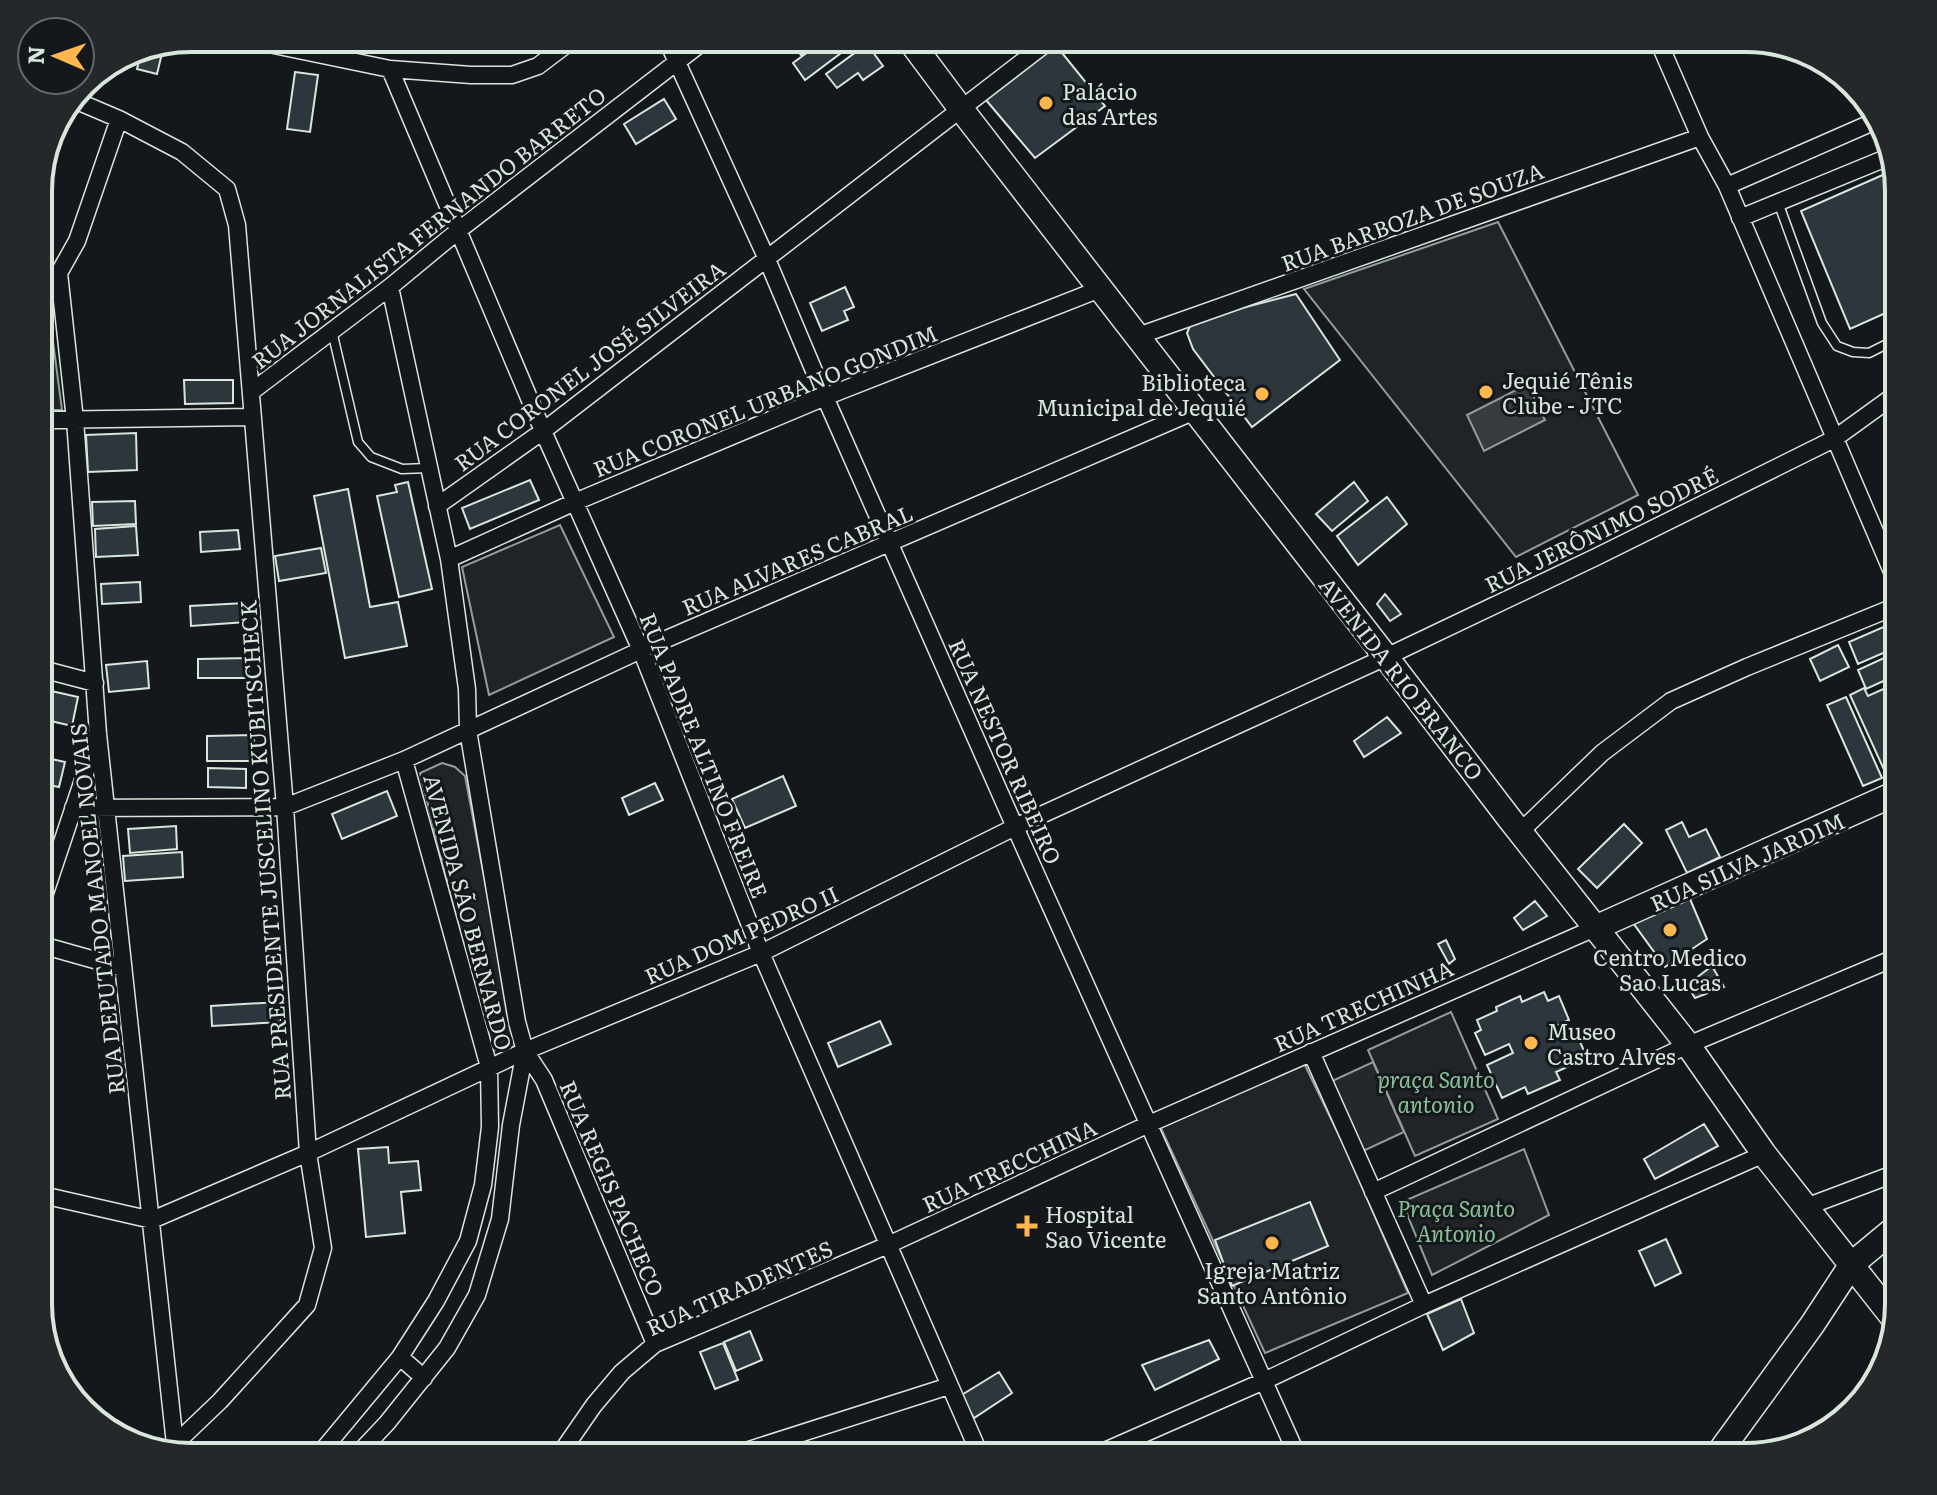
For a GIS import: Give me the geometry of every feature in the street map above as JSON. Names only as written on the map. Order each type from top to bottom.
[{"type":"main road","name":"AVENIDA RIO BRANCO","points":[[918,52],[1688,1045],[1764,1154],[1885,1307]]},
{"type":"main road","name":"RUA SILVA JARDIM","points":[[1595,928],[1885,798]]},
{"type":"main road","points":[[1726,1443],[1852,1264],[1885,1237]]},
{"type":"street","points":[[308,52],[390,69],[471,75],[512,75],[538,66],[556,52]]},
{"type":"street","name":"RUA NESTOR RIBEIRO","points":[[673,52],[1292,1443]]},
{"type":"street","name":"RUA JORNALISTA FERNANDO BARRETO","points":[[251,392],[689,52]]},
{"type":"street","name":"RUA CORONEL JOSÉ SILVEIRA","points":[[437,506],[543,431],[1035,52]]},
{"type":"street","points":[[1663,52],[1700,137],[1727,186],[1885,556]]},
{"type":"street","name":"RUA PADRE ALTINO FREIRE","points":[[390,69],[543,431],[641,650],[761,953],[975,1443]]},
{"type":"street","points":[[52,279],[59,273],[77,241],[119,119],[84,104]]},
{"type":"street","name":"RUA PRESIDENTE JUSCELINO KUBITSCHECK","points":[[119,119],[182,152],[227,189],[237,225],[285,807],[308,1153],[323,1248],[307,1305],[220,1401],[175,1442]]},
{"type":"street","points":[[1727,186],[1868,124]]},
{"type":"street","name":"RUA BARBOZA DE SOUZA","points":[[1138,336],[1700,137]]},
{"type":"street","points":[[1740,218],[1881,160]]},
{"type":"street","name":"RUA DEPUTADO MANOEL NOVAIS","points":[[59,273],[75,420],[98,734],[152,1220],[171,1441]]},
{"type":"street","name":"AVENIDA SÃO BERNARDO","points":[[390,287],[449,559],[467,689],[468,730],[517,1022],[525,1051]]},
{"type":"street","name":"RUA CORONEL URBANO GONDIM","points":[[449,559],[575,502],[825,397],[1100,289]]},
{"type":"street","name":"RUA JERÔNIMO SODRÉ","points":[[1386,657],[1834,439],[1885,402]]},
{"type":"street","name":"RUA ALVARES CABRAL","points":[[285,807],[404,760],[641,650],[1195,411]]},
{"type":"street","points":[[52,420],[252,417]]},
{"type":"street","points":[[1520,832],[1602,753],[1671,701],[1885,611]]},
{"type":"street","name":"RUA DOM PEDRO II","points":[[152,1220],[308,1153],[525,1051],[761,953],[1015,827],[1386,657]]},
{"type":"street","points":[[52,672],[95,683]]},
{"type":"street","points":[[52,872],[98,734]]},
{"type":"street","name":"AVENIDA SÃO BERNARDO","points":[[329,1443],[400,1357],[436,1301],[468,1241],[483,1185],[490,1127],[489,1067],[404,760]]},
{"type":"street","points":[[73,808],[285,807]]},
{"type":"street","name":"RUA TRECHINHA","points":[[1149,1124],[1595,928]]},
{"type":"street","points":[[52,948],[123,968]]},
{"type":"street","points":[[1373,1192],[1688,1045],[1885,962]]},
{"type":"street","points":[[368,1443],[447,1348],[477,1295],[500,1219],[511,1125],[525,1051]]},
{"type":"street","name":"RUA REGIS PACHECO","points":[[525,1051],[544,1080],[655,1344]]},
{"type":"street","points":[[1311,1052],[1424,1305]]},
{"type":"street","name":"RUA TRECCHINA","points":[[888,1245],[1149,1124]]},
{"type":"street","points":[[1123,1443],[1764,1154]]},
{"type":"street","points":[[1806,1207],[1885,1177]]},
{"type":"street","points":[[52,1197],[152,1220]]},
{"type":"street","name":"RUA TIRADENTES","points":[[568,1443],[622,1372],[655,1344],[888,1245]]},
{"type":"street","points":[[400,1357],[424,1378]]},
{"type":"street","points":[[771,1443],[949,1386]]},
{"type":"lane","points":[[1778,202],[1822,323],[1837,346],[1853,352],[1869,353],[1885,345]]},
{"type":"lane","points":[[332,331],[358,442],[371,457],[402,469],[429,468]]},
{"type":"green space","name":"Jequié Tênis Clube - JTC","points":[[1498,222],[1638,495],[1516,557],[1304,289]]},
{"type":"green space","points":[[52,334],[62,410],[52,410]]},
{"type":"green space","points":[[560,525],[614,637],[489,695],[462,567]]},
{"type":"green space","points":[[442,763],[455,767],[465,776],[516,1046],[490,1051],[420,773]]},
{"type":"green space","name":"praça Santo antonio","points":[[1451,1012],[1498,1119],[1415,1156],[1368,1050]]},
{"type":"green space","points":[[1302,1059],[1346,1150],[1408,1293],[1265,1353],[1159,1124]]},
{"type":"green space","name":"Praça Santo Antonio","points":[[1524,1149],[1549,1215],[1432,1275],[1402,1202]]},
{"type":"shaded area","points":[[1528,384],[1545,420],[1484,451],[1467,415]]},
{"type":"shaded area","points":[[1373,1062],[1404,1132],[1361,1152],[1330,1082]]},
{"type":"building","points":[[808,52],[842,52],[805,80],[793,63]]},
{"type":"building","points":[[856,52],[873,52],[883,66],[863,80],[858,73],[837,88],[826,74]]},
{"type":"building","name":"Palácio das Artes","points":[[1043,52],[1061,52],[1105,106],[1035,158],[986,100]]},
{"type":"building","points":[[161,56],[157,74],[137,69],[139,63]]},
{"type":"building","points":[[295,72],[318,75],[310,132],[287,129]]},
{"type":"building","points":[[664,99],[676,119],[636,144],[624,124]]},
{"type":"building","points":[[1884,174],[1885,313],[1850,329],[1801,211]]},
{"type":"building","points":[[845,287],[854,307],[844,311],[848,320],[822,331],[810,303]]},
{"type":"building","name":"Biblioteca Municipal de Jequié","points":[[1296,294],[1340,360],[1252,427],[1193,349],[1187,333],[1192,321]]},
{"type":"building","points":[[184,380],[233,380],[233,403],[185,404]]},
{"type":"building","points":[[136,433],[137,470],[88,472],[86,435]]},
{"type":"building","points":[[530,480],[539,500],[470,529],[462,508]]},
{"type":"building","points":[[408,482],[432,589],[399,597],[377,496],[397,492],[395,485]]},
{"type":"building","points":[[1354,482],[1368,501],[1332,531],[1316,514]]},
{"type":"building","points":[[348,489],[370,607],[398,602],[407,646],[345,658],[314,496]]},
{"type":"building","points":[[1387,497],[1407,524],[1358,565],[1337,536]]},
{"type":"building","points":[[135,501],[136,524],[93,526],[92,502]]},
{"type":"building","points":[[136,526],[138,555],[96,557],[95,529]]},
{"type":"building","points":[[238,530],[240,549],[201,552],[200,532]]},
{"type":"building","points":[[321,548],[326,573],[279,581],[275,556]]},
{"type":"building","points":[[140,582],[141,602],[102,604],[101,584]]},
{"type":"building","points":[[1385,594],[1401,614],[1390,621],[1377,604]]},
{"type":"building","points":[[245,603],[246,622],[191,626],[190,606]]},
{"type":"building","points":[[1885,626],[1885,652],[1858,664],[1849,642]]},
{"type":"building","points":[[1838,645],[1849,667],[1820,681],[1810,659]]},
{"type":"building","points":[[1885,657],[1885,680],[1866,689],[1858,670]]},
{"type":"building","points":[[249,658],[249,678],[198,678],[198,659]]},
{"type":"building","points":[[147,661],[149,688],[109,692],[106,665]]},
{"type":"building","points":[[1864,688],[1868,696],[1885,688],[1885,772],[1850,695]]},
{"type":"building","points":[[52,691],[78,697],[72,726],[52,721]]},
{"type":"building","points":[[1846,697],[1882,778],[1863,786],[1827,705]]},
{"type":"building","points":[[1387,717],[1401,733],[1364,757],[1354,741]]},
{"type":"building","points":[[254,735],[254,761],[207,761],[207,736]]},
{"type":"building","points":[[52,759],[65,762],[59,787],[52,786]]},
{"type":"building","points":[[208,768],[246,769],[246,788],[208,787]]},
{"type":"building","points":[[783,776],[796,806],[745,828],[732,799]]},
{"type":"building","points":[[655,783],[663,800],[629,815],[622,798]]},
{"type":"building","points":[[387,791],[397,816],[342,839],[332,814]]},
{"type":"building","points":[[1682,822],[1689,837],[1706,829],[1720,857],[1687,873],[1666,830]]},
{"type":"building","points":[[1624,824],[1642,843],[1597,888],[1578,869]]},
{"type":"building","points":[[176,826],[177,849],[130,853],[128,829]]},
{"type":"building","points":[[182,852],[183,877],[125,881],[123,856]]},
{"type":"building","name":"Centro Medico Sao Lucas","points":[[1687,892],[1707,939],[1665,967],[1631,920]]},
{"type":"building","points":[[1535,901],[1547,916],[1523,930],[1514,918]]},
{"type":"building","points":[[1446,940],[1455,959],[1449,964],[1438,944]]},
{"type":"building","points":[[1712,966],[1724,987],[1695,998],[1687,985]]},
{"type":"building","points":[[1544,992],[1548,1001],[1559,996],[1569,1020],[1558,1025],[1562,1033],[1574,1028],[1585,1053],[1574,1058],[1576,1063],[1556,1072],[1560,1080],[1528,1094],[1525,1087],[1502,1098],[1487,1065],[1513,1053],[1509,1044],[1485,1055],[1475,1033],[1481,1030],[1477,1020],[1520,996],[1522,1002]]},
{"type":"building","points":[[279,1002],[281,1022],[212,1026],[211,1006]]},
{"type":"building","points":[[880,1021],[891,1044],[838,1067],[828,1043]]},
{"type":"building","points":[[1704,1124],[1718,1146],[1655,1179],[1644,1159]]},
{"type":"building","points":[[388,1147],[389,1163],[418,1161],[421,1190],[401,1192],[405,1233],[366,1237],[358,1149]]},
{"type":"building","name":"Igreja Matriz Santo Antônio","points":[[1310,1202],[1328,1246],[1232,1286],[1215,1240]]},
{"type":"building","points":[[1666,1239],[1681,1273],[1655,1286],[1639,1251]]},
{"type":"building","points":[[1461,1299],[1474,1333],[1443,1350],[1427,1314]]},
{"type":"building","points":[[750,1331],[762,1360],[736,1371],[724,1342]]},
{"type":"building","points":[[1209,1340],[1219,1359],[1155,1390],[1142,1365]]},
{"type":"building","points":[[723,1343],[738,1380],[715,1389],[700,1352]]},
{"type":"building","points":[[999,1372],[1012,1393],[974,1418],[960,1396]]},
{"type":"place","name":"Palácio das Artes","points":[[1046,103]]},
{"type":"place","name":"Jequié Tênis Clube - JTC","points":[[1486,392]]},
{"type":"place","name":"Biblioteca Municipal de Jequié","points":[[1262,394]]},
{"type":"place","name":"Centro Medico Sao Lucas","points":[[1670,930]]},
{"type":"place","name":"Museo Castro Alves","points":[[1531,1043]]},
{"type":"place","name":"Hospital Sao Vicente","points":[[1027,1226]]},
{"type":"place","name":"Igreja Matriz Santo Antônio","points":[[1272,1243]]}]
